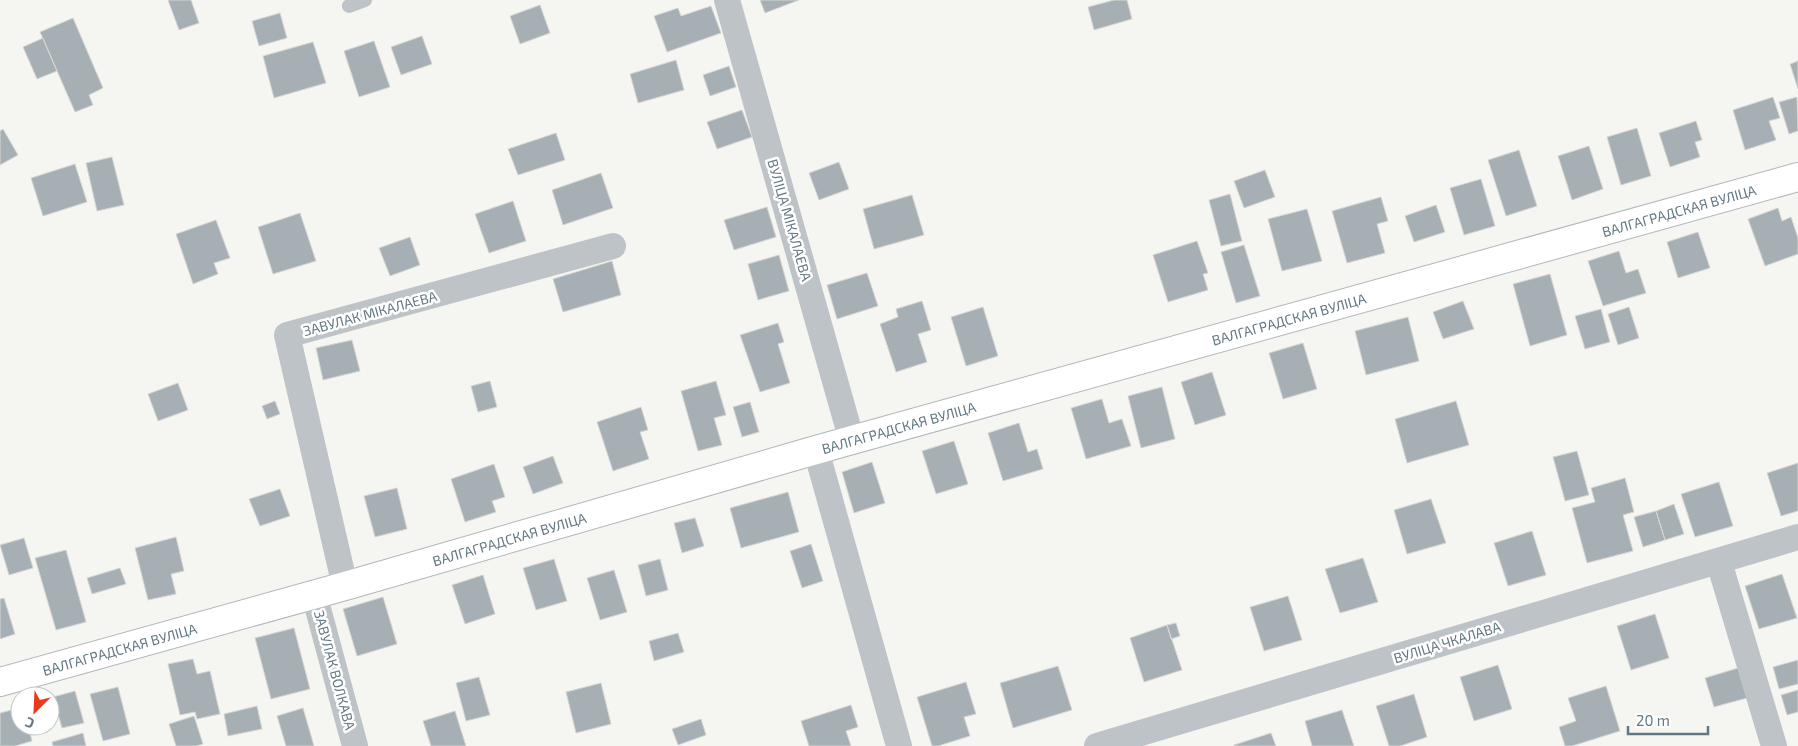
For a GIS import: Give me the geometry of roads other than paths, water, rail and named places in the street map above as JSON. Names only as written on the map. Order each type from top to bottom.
[{"type":"street","name":"ВУЛІЦА МІКАЛАЕВА","points":[[727,0],[852,441]]},
{"type":"street","name":"ВАЛГАГРАДСКАЯ ВУЛІЦА","points":[[0,682],[345,586],[816,450],[1798,177]]},
{"type":"street","name":"ЗАВУЛАК МІКАЛАЕВА","points":[[345,586],[287,335],[613,246]]},
{"type":"street","points":[[816,450],[899,746]]},
{"type":"street","name":"ВУЛІЦА ЧКАЛАВА","points":[[1097,746],[1798,537]]},
{"type":"street","points":[[1719,562],[1774,746]]},
{"type":"street","name":"ЗАВУЛАК ВОЛКАВА","points":[[314,594],[355,746]]},
{"type":"lane","points":[[349,6],[365,0]]}]
